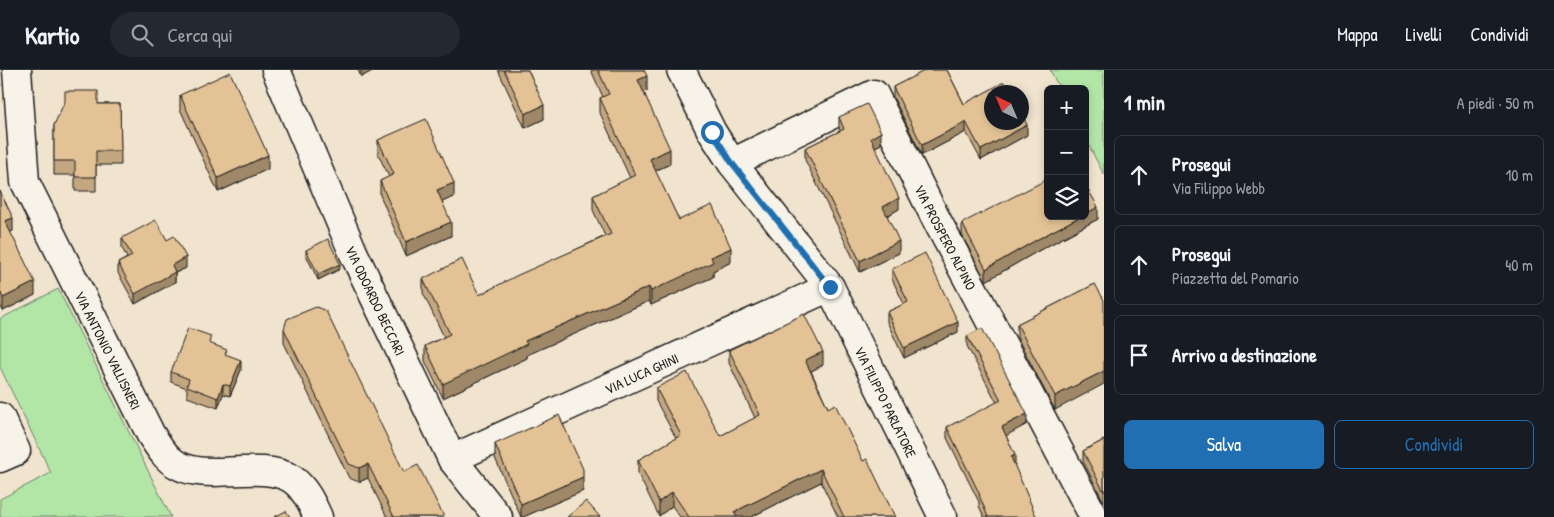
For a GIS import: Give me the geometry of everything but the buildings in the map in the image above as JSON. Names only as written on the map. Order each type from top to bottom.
[{"type":"street","name":"VIA ANTONIO VALLISNERI","points":[[17,70],[10,125],[25,182],[151,436],[175,464],[189,470],[201,472],[270,471],[282,474],[293,480],[302,489],[318,517]]},
{"type":"street","name":"VIA ODOARDO BECCARI","points":[[276,70],[353,252],[452,459],[498,517]]},
{"type":"street","name":"VIA FILIPPO PARLATORE","points":[[681,70],[712,132],[732,163],[830,287],[943,517]]},
{"type":"street","name":"VIA PROSPERO ALPINO","points":[[732,163],[874,94],[934,215],[1094,517]]},
{"type":"street","name":"VIA LUCA GHINI","points":[[452,459],[830,287]]},
{"type":"street","points":[[0,417],[16,451],[0,458]]},
{"type":"green space","points":[[1050,70],[1104,70],[1104,175],[1089,146],[1089,85],[1058,85]]},
{"type":"green space","points":[[58,289],[171,517],[0,517],[0,499],[51,473],[0,367],[0,319]]},
{"type":"route","points":[[712,132],[732,163],[830,287]]}]
